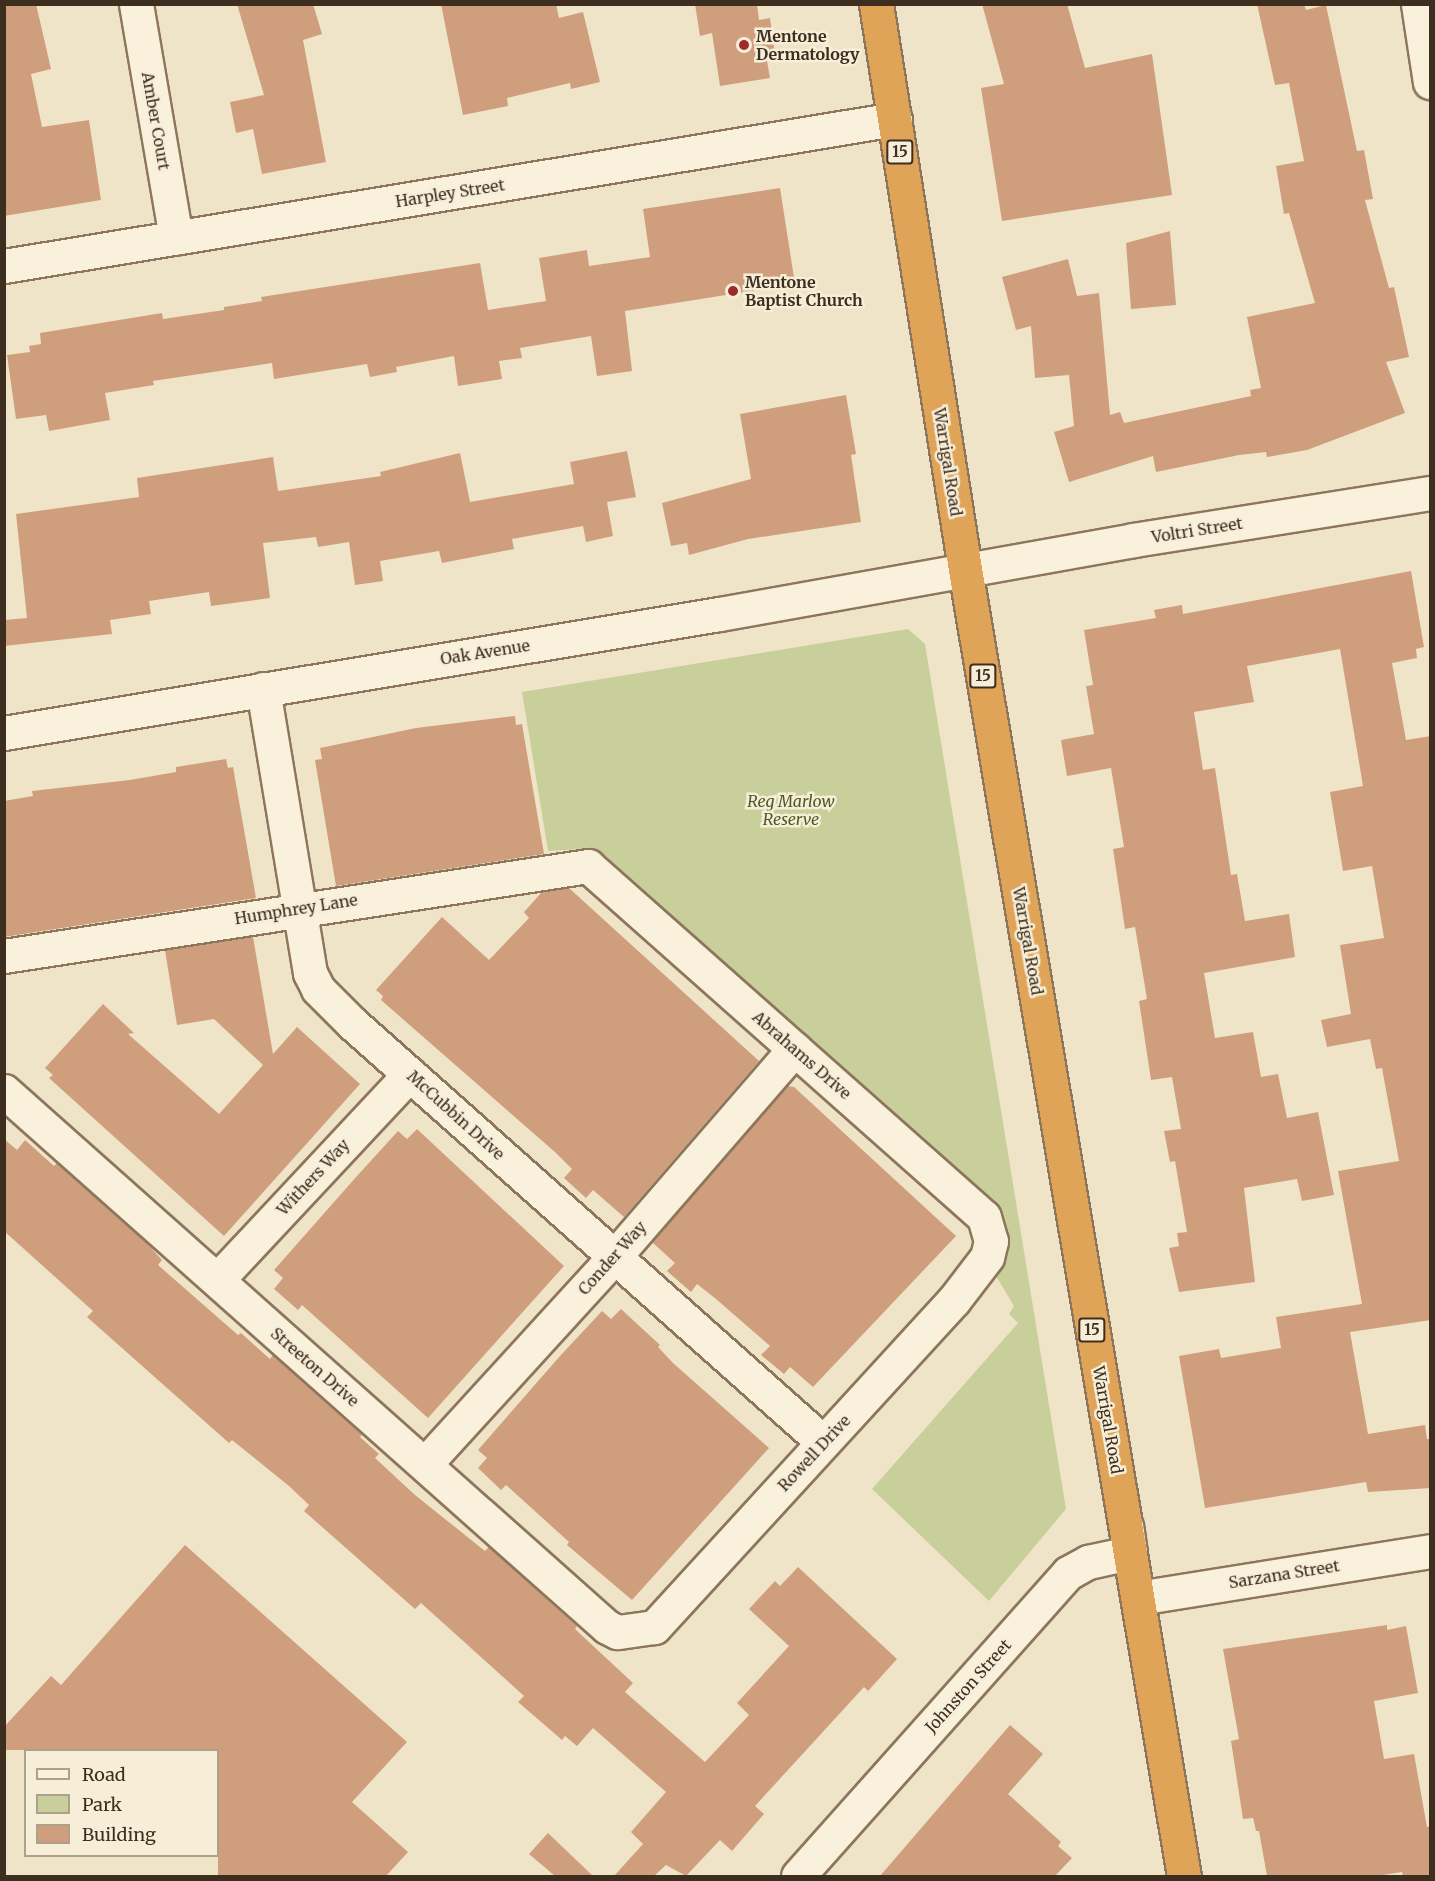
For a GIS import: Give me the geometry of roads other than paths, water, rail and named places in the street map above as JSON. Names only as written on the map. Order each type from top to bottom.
[{"type":"highway","name":"Warrigal Road","points":[[876,4],[964,569],[1184,1876]]},
{"type":"street","name":"Amber Court","points":[[136,4],[176,238]]},
{"type":"street","points":[[1418,4],[1431,82]]},
{"type":"street","name":"Harpley Street","points":[[4,266],[895,120]]},
{"type":"street","name":"Voltri Street","points":[[964,569],[1431,493]]},
{"type":"street","name":"Oak Avenue","points":[[4,734],[719,614],[964,569]]},
{"type":"street","name":"McCubbin Drive","points":[[263,689],[310,973],[318,989],[410,1074],[823,1442]]},
{"type":"street","name":"Humphrey Lane","points":[[4,956],[299,908],[588,866]]},
{"type":"street","name":"Abrahams Drive","points":[[588,866],[984,1217],[992,1241],[987,1257]]},
{"type":"street","name":"Conder Way","points":[[425,1464],[615,1256],[794,1049]]},
{"type":"street","name":"Withers Way","points":[[217,1280],[410,1074]]},
{"type":"street","name":"Streeton Drive","points":[[4,1091],[607,1628],[629,1633]]},
{"type":"street","name":"Rowell Drive","points":[[629,1633],[654,1628],[954,1300],[987,1257]]},
{"type":"street","name":"Johnston Street","points":[[798,1876],[1068,1573],[1088,1562],[1130,1553],[1124,1514]]},
{"type":"street","name":"Sarzana Street","points":[[1138,1598],[1431,1551]]},
{"type":"place","name":"Mentone Dermatology","points":[[744,45]]},
{"type":"place","name":"Mentone Baptist Church","points":[[733,291]]},
{"type":"park label","name":"Reg Marlow Reserve","points":[[791,810]]}]
